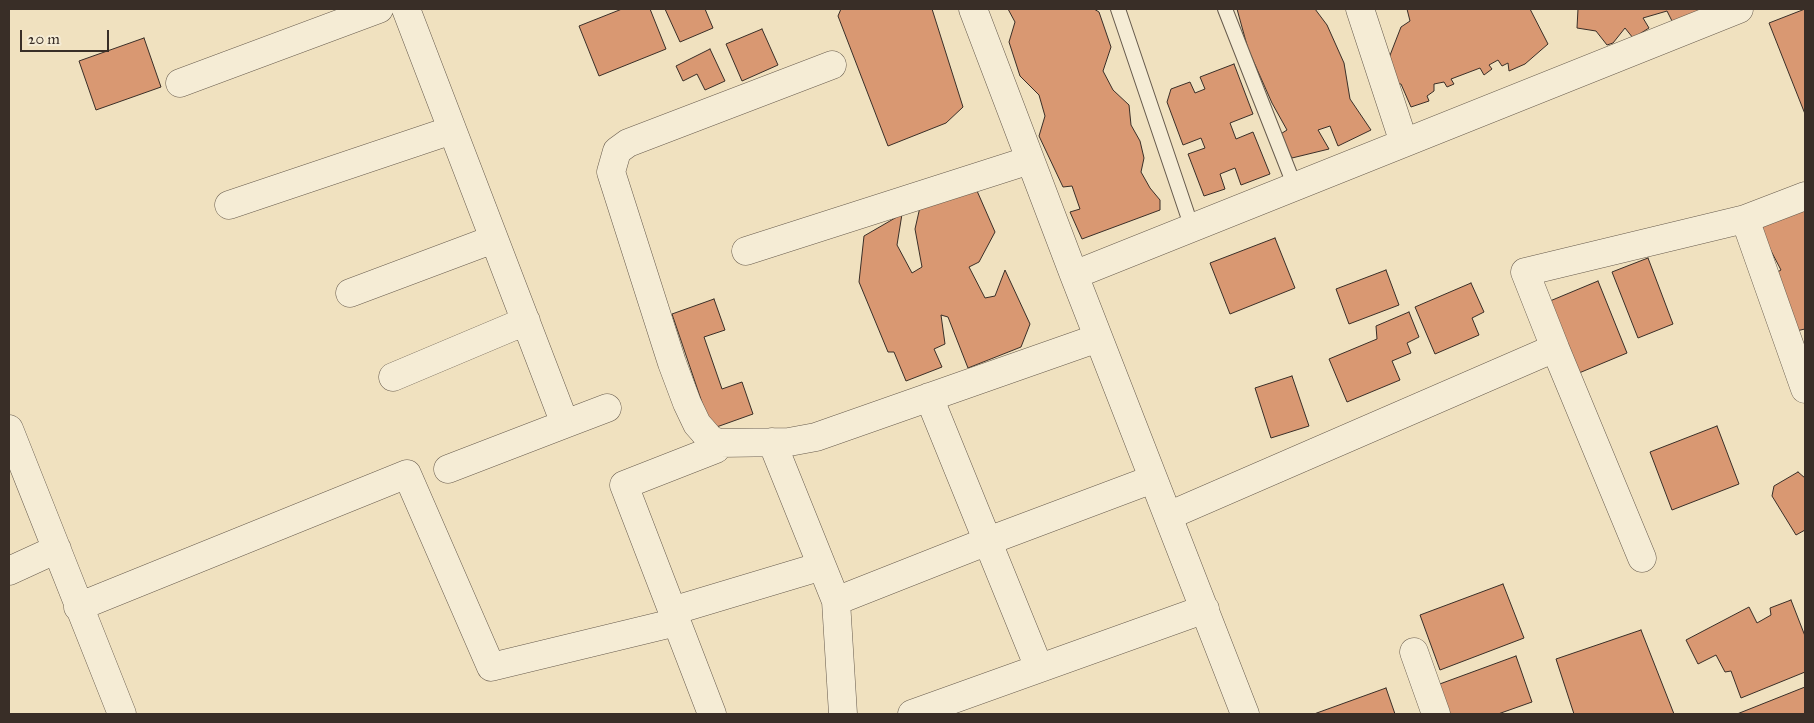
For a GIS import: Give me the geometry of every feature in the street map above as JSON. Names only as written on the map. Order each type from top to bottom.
[{"type":"street","points":[[180,83],[379,9]]},
{"type":"street","points":[[406,9],[565,424]]},
{"type":"street","points":[[973,9],[1098,338],[1245,714]]},
{"type":"street","points":[[1360,9],[1404,142]]},
{"type":"street","points":[[1074,275],[1739,9]]},
{"type":"street","points":[[832,65],[628,144],[617,151],[611,172],[672,363],[697,424],[711,440],[720,443],[772,442],[816,437],[1098,338]]},
{"type":"street","points":[[229,205],[452,130]]},
{"type":"street","points":[[746,251],[1030,160]]},
{"type":"street","points":[[1642,558],[1525,272],[1745,219],[1805,196]]},
{"type":"street","points":[[1745,219],[1805,389]]},
{"type":"street","points":[[350,293],[494,238]]},
{"type":"street","points":[[392,377],[526,321]]},
{"type":"street","points":[[1168,516],[1555,348]]},
{"type":"street","points":[[929,397],[1040,668]]},
{"type":"street","points":[[448,470],[607,408]]},
{"type":"street","points":[[9,428],[78,607],[122,714]]},
{"type":"street","points":[[772,442],[836,601],[843,714]]},
{"type":"street","points":[[712,714],[624,485],[716,449],[720,443]]},
{"type":"street","points":[[78,607],[407,474],[491,666],[675,616],[822,566]]},
{"type":"street","points":[[836,601],[1153,479]]},
{"type":"street","points":[[9,571],[57,549]]},
{"type":"street","points":[[912,714],[1205,609]]},
{"type":"street","points":[[1414,652],[1436,714]]},
{"type":"lane","points":[[1118,9],[1192,228]]},
{"type":"lane","points":[[1225,9],[1295,186]]},
{"type":"building","points":[[622,9],[650,9],[666,49],[599,76],[579,26]]},
{"type":"building","points":[[665,9],[705,9],[713,28],[680,42]]},
{"type":"building","points":[[841,9],[932,9],[963,107],[946,123],[888,146],[838,16]]},
{"type":"building","points":[[1008,9],[1094,9],[1099,12],[1111,47],[1103,71],[1113,90],[1129,105],[1131,125],[1140,141],[1144,158],[1141,172],[1150,188],[1160,200],[1160,210],[1082,239],[1070,212],[1080,209],[1072,186],[1063,187],[1039,136],[1045,116],[1039,95],[1020,76],[1009,42],[1015,22]]},
{"type":"building","points":[[1237,9],[1315,9],[1327,25],[1344,63],[1350,99],[1371,130],[1338,146],[1330,126],[1318,130],[1329,149],[1292,158],[1279,135],[1287,130],[1272,103],[1248,49]]},
{"type":"building","points":[[1407,9],[1530,9],[1548,44],[1525,64],[1509,71],[1508,63],[1502,66],[1498,60],[1489,65],[1492,69],[1484,75],[1480,68],[1451,79],[1454,84],[1447,87],[1444,82],[1434,84],[1434,91],[1427,96],[1429,101],[1411,107],[1401,84],[1398,84],[1387,63],[1401,27],[1410,21]]},
{"type":"building","points":[[1578,9],[1707,9],[1674,25],[1667,11],[1643,18],[1649,28],[1633,38],[1625,28],[1613,43],[1607,45],[1596,31],[1577,28]]},
{"type":"building","points":[[1805,9],[1805,114],[1769,23]]},
{"type":"building","points":[[762,29],[778,65],[742,81],[726,44]]},
{"type":"building","points":[[144,38],[161,87],[96,110],[79,61]]},
{"type":"building","points":[[710,49],[725,81],[705,90],[697,74],[683,81],[676,66]]},
{"type":"building","points":[[1234,64],[1253,114],[1230,123],[1236,139],[1253,132],[1270,174],[1241,185],[1235,168],[1220,174],[1225,189],[1204,196],[1188,154],[1205,148],[1201,138],[1183,145],[1167,102],[1171,89],[1190,82],[1195,93],[1205,89],[1200,77]]},
{"type":"building","points":[[974,184],[995,232],[979,262],[969,267],[985,298],[995,296],[1005,270],[1030,324],[1021,347],[968,368],[948,317],[941,315],[945,344],[934,349],[942,367],[906,381],[894,352],[888,352],[859,282],[864,236],[902,214],[897,245],[912,273],[922,267],[915,229],[920,207]]},
{"type":"building","points":[[1805,198],[1805,329],[1796,331],[1772,275],[1781,270],[1757,224]]},
{"type":"building","points":[[1275,238],[1295,288],[1230,314],[1210,263]]},
{"type":"building","points":[[1648,258],[1673,324],[1638,338],[1612,272]]},
{"type":"building","points":[[1386,270],[1399,305],[1349,324],[1336,289]]},
{"type":"building","points":[[1598,281],[1627,353],[1579,373],[1550,301]]},
{"type":"building","points":[[1471,283],[1484,312],[1472,318],[1479,335],[1435,354],[1415,307]]},
{"type":"building","points":[[714,299],[725,330],[704,337],[722,389],[742,382],[753,414],[711,429],[672,314]]},
{"type":"building","points":[[1409,312],[1419,337],[1407,343],[1411,353],[1392,361],[1400,380],[1347,402],[1329,359],[1377,339],[1376,326]]},
{"type":"building","points":[[1292,376],[1309,426],[1271,438],[1255,388]]},
{"type":"building","points":[[1717,426],[1739,484],[1672,510],[1650,452]]},
{"type":"building","points":[[1798,472],[1805,478],[1805,530],[1796,535],[1772,496],[1774,486]]},
{"type":"building","points":[[1503,584],[1524,638],[1440,670],[1420,615]]},
{"type":"building","points":[[1791,600],[1805,636],[1805,672],[1741,698],[1731,671],[1725,672],[1716,655],[1698,664],[1686,640],[1749,607],[1757,623],[1771,615],[1770,608]]},
{"type":"building","points":[[1641,630],[1674,714],[1574,714],[1556,659]]},
{"type":"building","points":[[1516,656],[1532,702],[1498,714],[1447,714],[1437,685]]},
{"type":"building","points":[[1805,687],[1805,714],[1737,714]]},
{"type":"building","points":[[1386,688],[1395,714],[1314,714]]}]
